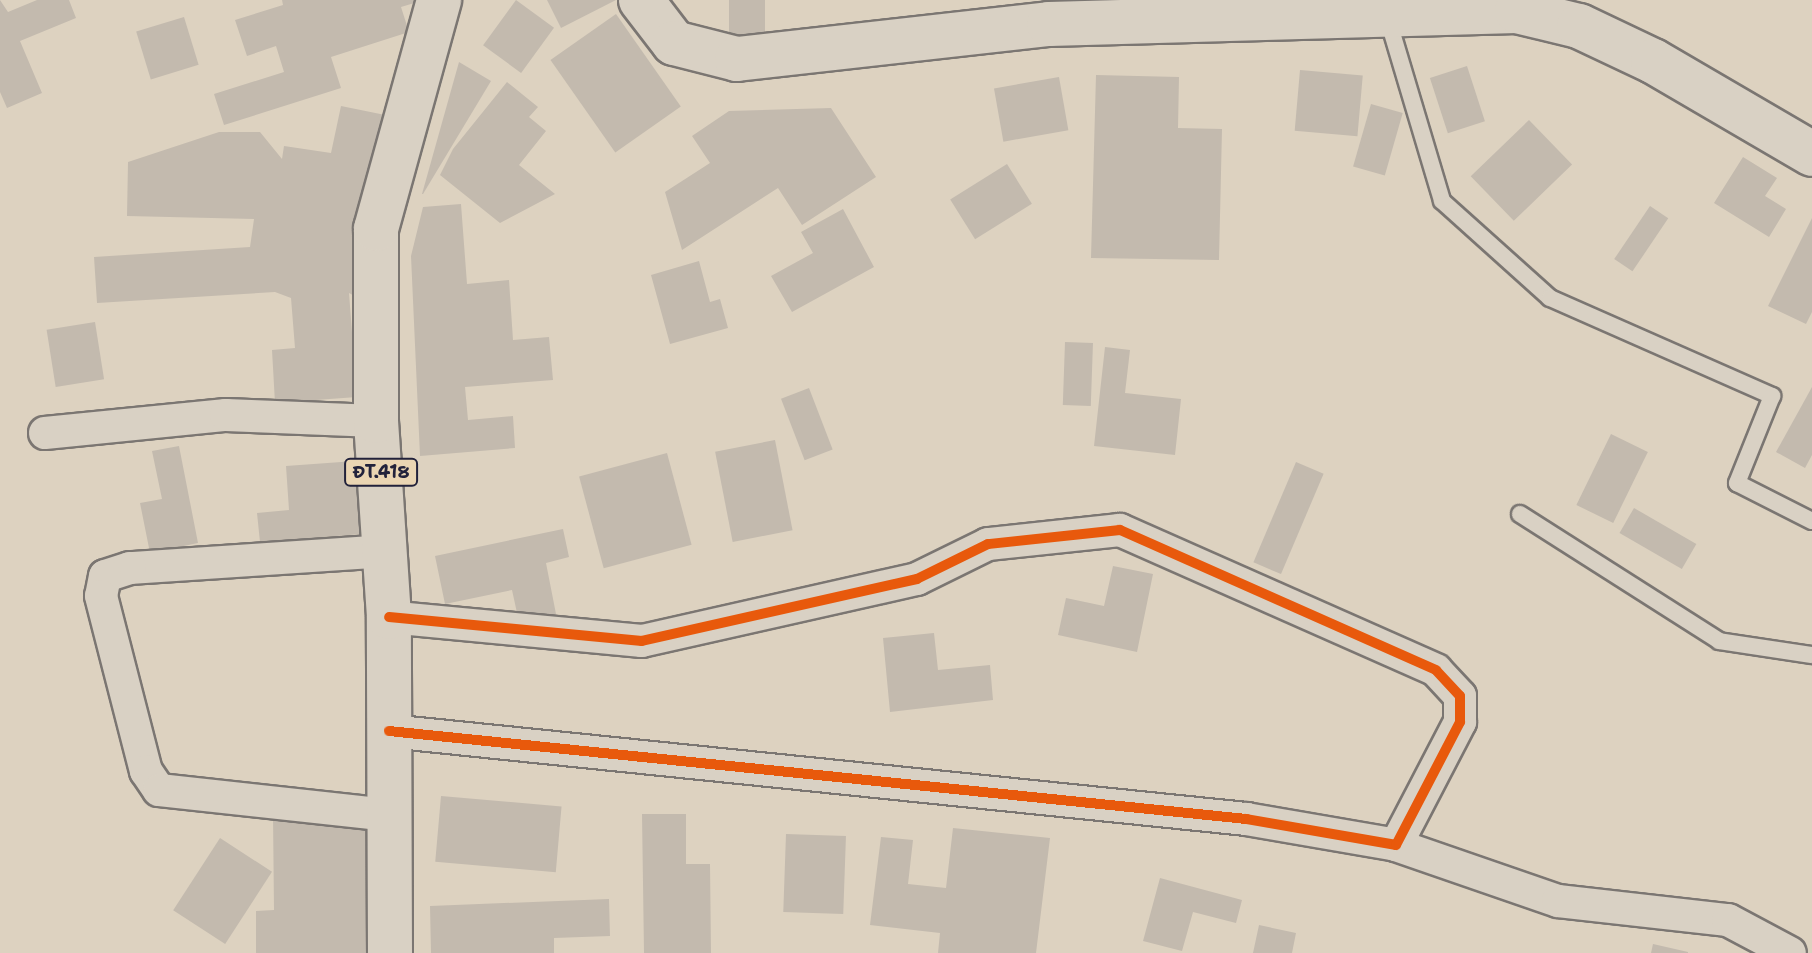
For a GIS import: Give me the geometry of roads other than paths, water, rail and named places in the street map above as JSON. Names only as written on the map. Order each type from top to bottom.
[{"type":"street","name":"ĐT.418","points":[[390,953],[389,617],[376,421],[376,229],[439,0]]},
{"type":"street","points":[[641,0],[674,43],[703,55],[737,59],[1049,24],[1517,11],[1579,26],[1653,61],[1812,154]]},
{"type":"street","points":[[45,433],[226,415],[376,421]]},
{"type":"street","points":[[389,617],[642,641],[917,579],[988,544],[1120,530],[1436,670],[1460,696],[1460,722],[1396,845]]},
{"type":"street","points":[[387,551],[130,568],[105,576],[101,596],[146,771],[159,790],[390,815]]},
{"type":"street","points":[[389,731],[1246,819],[1396,845],[1558,901],[1728,920],[1790,953]]},
{"type":"lane","points":[[1387,14],[1442,201],[1550,298],[1772,396],[1737,483],[1812,521]]},
{"type":"lane","points":[[1520,514],[1719,641],[1812,655]]}]
